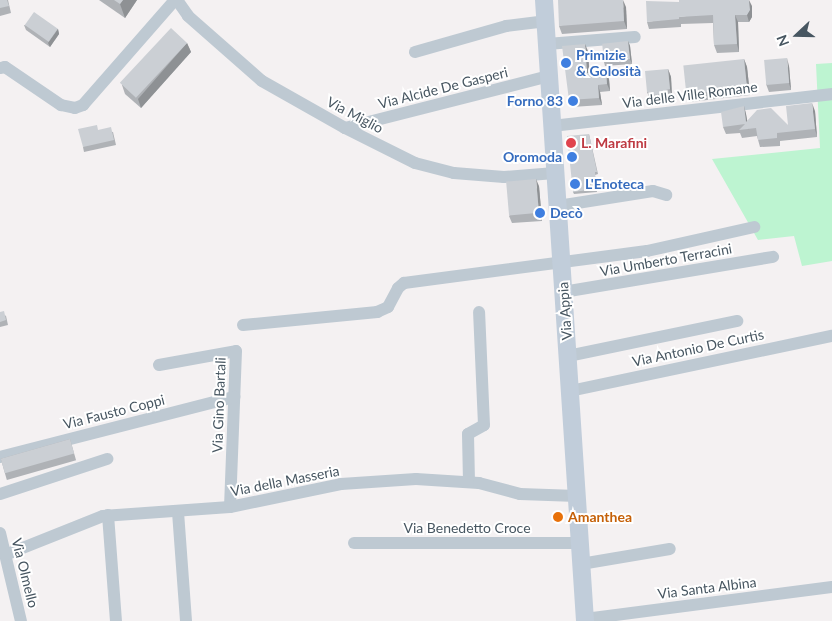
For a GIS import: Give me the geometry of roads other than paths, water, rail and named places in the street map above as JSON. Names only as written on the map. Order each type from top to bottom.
[{"type":"main road","name":"Via Appia","points":[[544,0],[585,620]]},
{"type":"street","points":[[0,68],[5,66],[60,106],[75,108],[83,105],[176,0]]},
{"type":"street","name":"Via Miglio","points":[[176,0],[188,16],[262,81],[345,128],[415,163],[454,173],[504,176],[556,173]]},
{"type":"street","points":[[415,52],[506,26],[546,22]]},
{"type":"street","points":[[547,44],[635,37]]},
{"type":"street","name":"Via Alcide De Gasperi","points":[[345,128],[549,76]]},
{"type":"street","name":"Via delle Ville Romane","points":[[552,126],[832,94]]},
{"type":"street","points":[[558,206],[653,190],[666,195]]},
{"type":"street","points":[[243,325],[377,312],[388,308],[398,288],[404,283],[647,251],[754,227]]},
{"type":"street","name":"Via Umberto Terracini","points":[[563,292],[773,257]]},
{"type":"street","points":[[469,482],[468,434],[484,425],[478,312]]},
{"type":"street","points":[[568,356],[737,321]]},
{"type":"street","name":"Via Antonio De Curtis","points":[[570,390],[832,336]]},
{"type":"street","name":"Via Gino Bartali","points":[[159,365],[236,351],[230,507]]},
{"type":"street","name":"Via Fausto Coppi","points":[[0,457],[234,397]]},
{"type":"street","points":[[0,494],[106,459]]},
{"type":"street","name":"Via della Masseria","points":[[5,555],[108,515],[178,512],[230,507],[340,484],[416,478],[469,482],[520,494],[577,496]]},
{"type":"street","points":[[178,512],[186,621]]},
{"type":"street","points":[[108,515],[116,621]]},
{"type":"street","name":"Via Olmello","points":[[0,533],[21,621]]},
{"type":"street","name":"Via Benedetto Croce","points":[[354,543],[580,543]]},
{"type":"street","points":[[582,564],[670,549]]},
{"type":"street","name":"Via Santa Albina","points":[[585,620],[832,587]]},
{"type":"place","name":"Primizie & Golosità","points":[[566,63]]},
{"type":"place","name":"Forno 83","points":[[573,101]]},
{"type":"place","name":"L. Marafini","points":[[571,143]]},
{"type":"place","name":"Oromoda","points":[[572,157]]},
{"type":"place","name":"L'Enoteca","points":[[575,184]]},
{"type":"place","name":"Decò","points":[[540,213]]},
{"type":"place","name":"Amanthea","points":[[558,517]]}]
